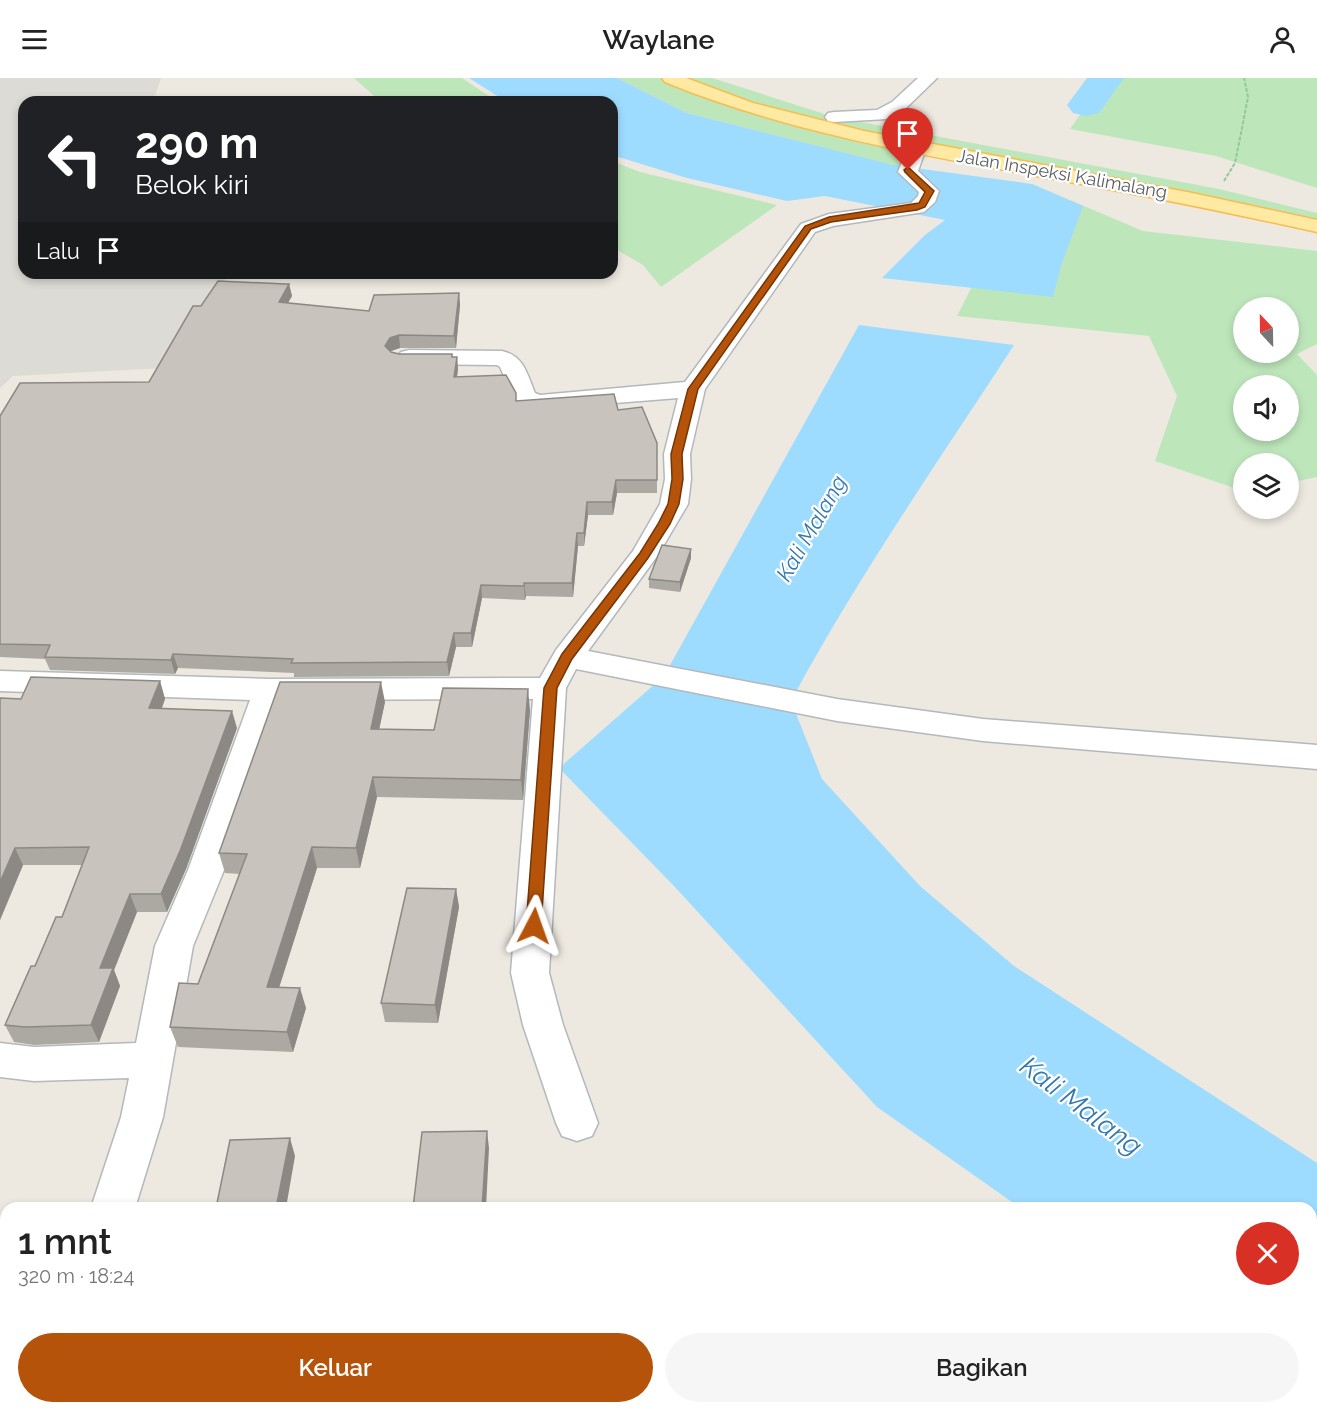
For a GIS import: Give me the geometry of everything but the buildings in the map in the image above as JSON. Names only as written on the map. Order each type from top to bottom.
[{"type":"main road","name":"Jalan Inspeksi Kalimalang","points":[[671,78],[773,116],[916,148],[946,147]]},
{"type":"main road","name":"Jalan Inspeksi Kalimalang","points":[[715,79],[834,117],[946,147],[1130,179],[1218,189],[1317,213]]},
{"type":"main road","points":[[692,87],[715,79]]},
{"type":"main road","name":"Jalan Inspeksi Kalimalang","points":[[1130,179],[1317,226]]},
{"type":"street","points":[[834,117],[881,115],[898,106],[928,78]]},
{"type":"street","points":[[577,1123],[543,1025],[530,973],[568,669],[664,524],[674,504],[678,479],[677,454],[693,389],[808,228],[820,222],[917,208],[927,198],[929,191],[908,172],[916,148]]},
{"type":"street","points":[[401,357],[502,358],[511,363],[524,396],[528,400],[540,402],[693,389]]},
{"type":"street","points":[[0,681],[268,690],[568,669],[983,730],[1317,757]]},
{"type":"street","points":[[116,1202],[142,1117],[174,946],[206,870],[268,690]]},
{"type":"street","points":[[0,1060],[34,1064],[154,1060]]},
{"type":"path","points":[[1218,189],[1235,163],[1248,97],[1244,78]]},
{"type":"shaded area","points":[[0,78],[161,78],[155,96],[18,96],[18,279],[225,279],[182,367],[13,376],[0,388]]},
{"type":"green space","points":[[354,78],[462,78],[489,96],[374,96]]},
{"type":"green space","points":[[617,78],[712,78],[834,117],[1219,189],[1317,213],[1317,226],[916,148],[908,170],[687,113]]},
{"type":"green space","points":[[1106,78],[1317,78],[1317,188],[1216,156],[1070,129]]},
{"type":"green space","points":[[618,163],[640,172],[777,205],[661,287],[643,265],[618,250]]},
{"type":"green space","points":[[1032,184],[1143,231],[1317,251],[1317,344],[1299,353],[1299,297],[1233,297],[1233,363],[1299,363],[1299,356],[1317,375],[1317,477],[1299,481],[1299,453],[1233,453],[1233,488],[1155,461],[1177,396],[1149,336],[957,316],[999,233]]},
{"type":"water","points":[[469,78],[617,78],[687,113],[893,165],[1032,184],[1083,206],[1061,266],[1053,297],[882,278],[925,235],[945,220],[825,196],[787,201],[687,178],[618,157],[618,96],[498,96]]},
{"type":"water","points":[[859,325],[1014,345],[871,565],[791,701],[822,779],[920,886],[1014,966],[1317,1163],[1317,1202],[1012,1202],[877,1107],[673,885],[559,768],[664,676]],"holes":[[[728,823],[897,964],[852,930]]]},
{"type":"waterway","name":"Kali Malang","points":[[1086,105],[1106,78]]},
{"type":"waterway","name":"Kali Malang","points":[[708,715],[673,778],[883,957]]},
{"type":"route","points":[[534,926],[550,688],[567,657],[644,555],[674,504],[678,479],[677,454],[693,389],[808,228],[829,220],[917,208],[922,205],[929,191],[916,181],[908,170]]}]
